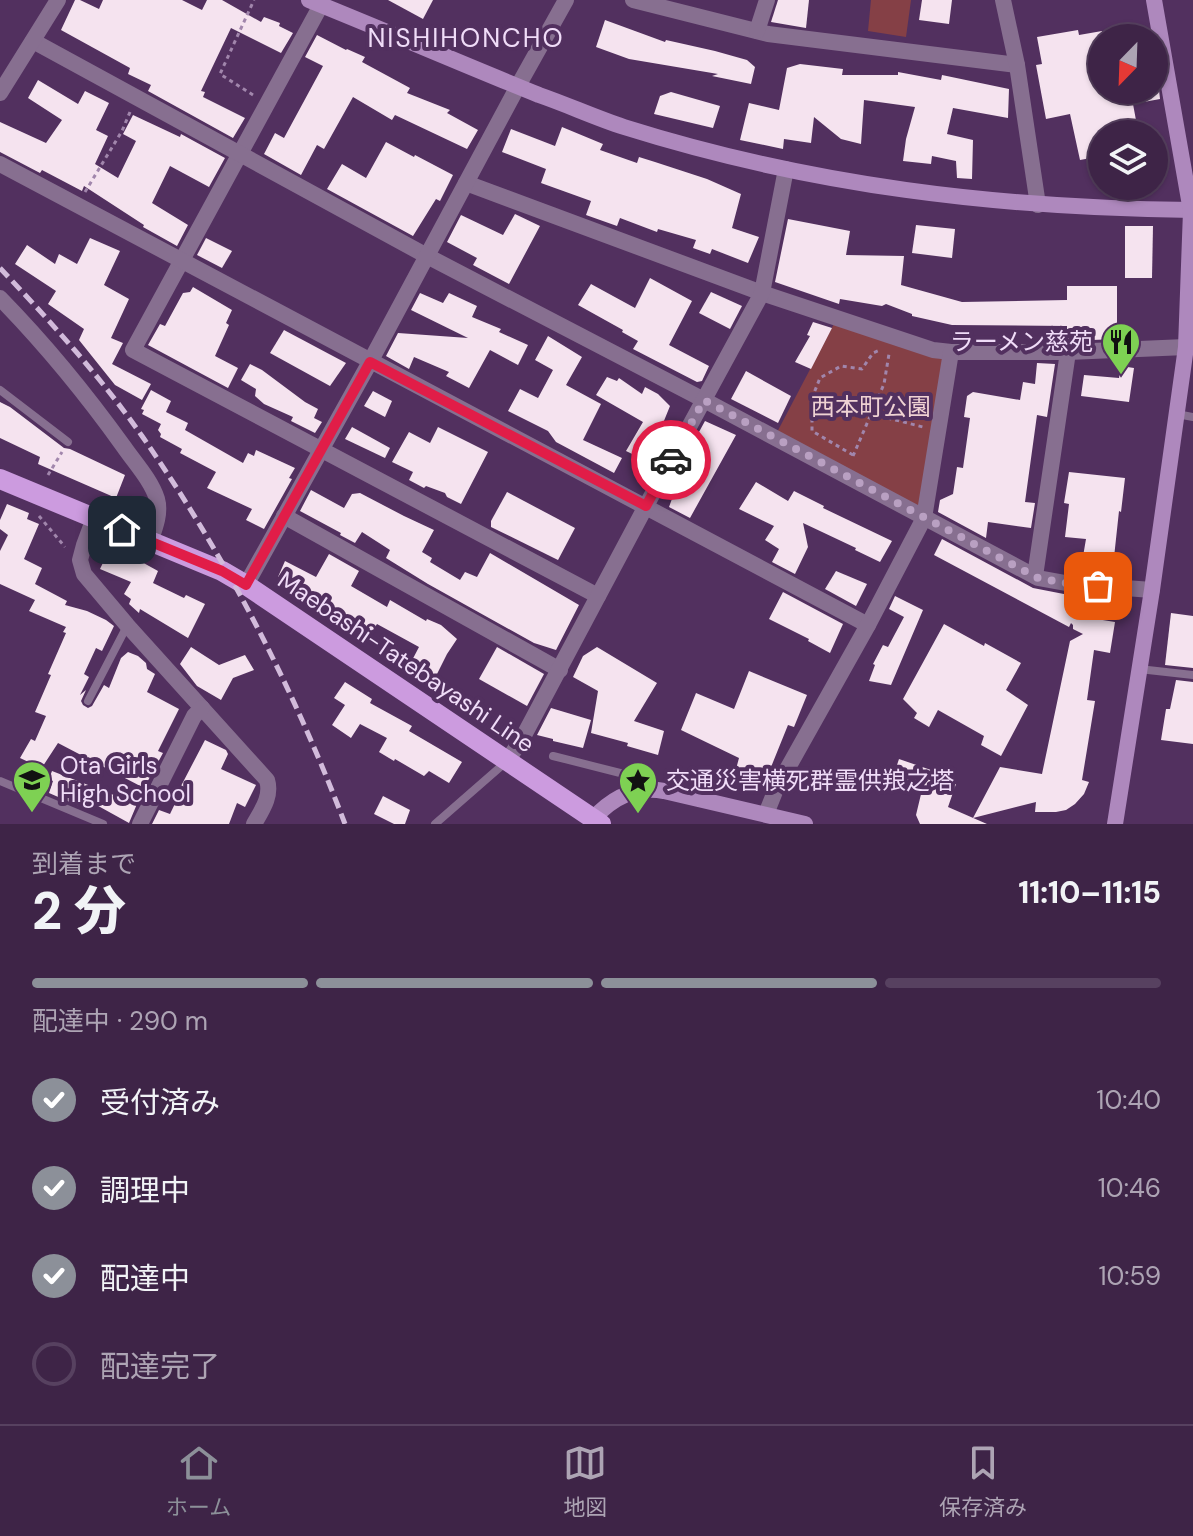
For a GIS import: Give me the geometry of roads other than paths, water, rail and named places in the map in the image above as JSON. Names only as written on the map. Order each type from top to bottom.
[{"type":"main road","name":"Maebashi-Tatebayashi Line","points":[[0,479],[222,571],[597,821]]},
{"type":"street","points":[[0,93],[58,0]]},
{"type":"street","points":[[246,585],[566,0]]},
{"type":"street","points":[[633,0],[768,34],[1017,65]]},
{"type":"street","points":[[757,31],[767,0]]},
{"type":"street","points":[[1003,0],[1017,65],[1038,205]]},
{"type":"street","points":[[1115,824],[1152,590],[1185,415],[1192,210],[1154,0]]},
{"type":"street","points":[[598,596],[133,350],[266,104],[315,2],[622,127],[726,156],[852,183],[983,201],[1192,210]]},
{"type":"street","points":[[33,41],[427,256],[1035,576],[1071,584],[1152,590]]},
{"type":"street","points":[[0,164],[868,625]]},
{"type":"street","points":[[507,761],[560,670],[762,293],[786,169]]},
{"type":"street","points":[[466,183],[891,341],[951,352],[1068,352],[1186,347]]},
{"type":"street","points":[[0,298],[61,364],[153,489],[159,508],[150,542]]},
{"type":"street","points":[[766,814],[776,789],[924,518],[951,352]]},
{"type":"street","points":[[1035,576],[1068,352]]},
{"type":"street","points":[[284,516],[560,670]]},
{"type":"street","points":[[94,518],[80,560],[84,574],[267,780],[270,789],[268,796],[254,824]]},
{"type":"street","points":[[140,824],[194,716],[202,708]]},
{"type":"street","points":[[597,821],[601,810],[627,794],[649,789],[805,824]]},
{"type":"lane","points":[[0,390],[68,442]]},
{"type":"lane","points":[[88,701],[127,625]]},
{"type":"lane","points":[[1139,669],[1193,675]]},
{"type":"lane","points":[[553,756],[636,777],[649,789]]},
{"type":"lane","points":[[435,824],[507,761]]},
{"type":"lane","points":[[0,781],[103,824]]},
{"type":"railway","points":[[0,268],[109,392],[172,481],[229,575],[280,672],[345,824]]},
{"type":"place","name":"ラーメン慈苑","points":[[1121,376]]},
{"type":"place","name":"Ota Girls High School","points":[[32,814]]},
{"type":"place","name":"交通災害横死群霊供羪之塔","points":[[638,815]]},
{"type":"district","name":"NISHIHONCHO","points":[[466,38]]},
{"type":"park label","name":"西本町公園","points":[[871,407]]}]
